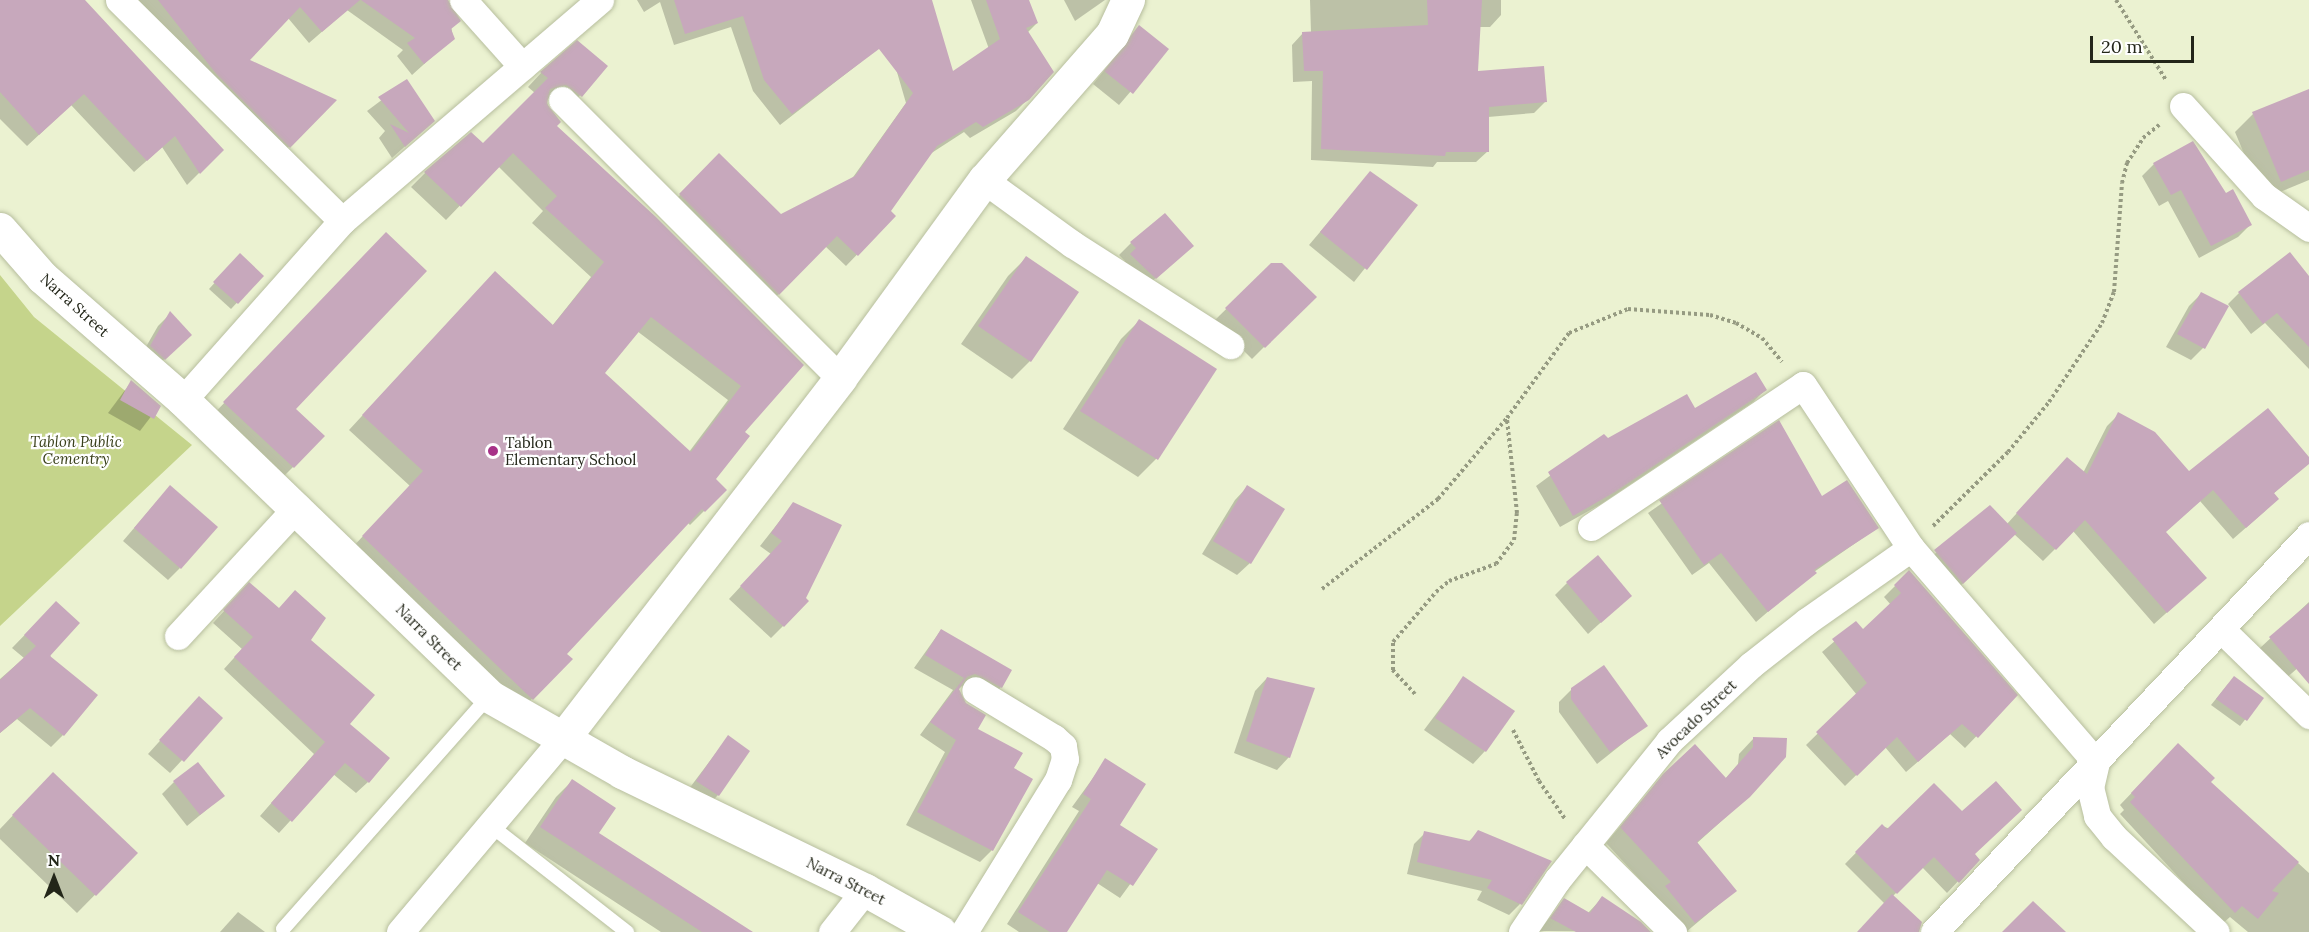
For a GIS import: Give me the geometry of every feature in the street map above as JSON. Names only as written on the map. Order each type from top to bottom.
[{"type":"street","points":[[119,0],[342,221]]},
{"type":"street","points":[[463,0],[522,66]]},
{"type":"street","points":[[183,400],[342,221],[600,0]]},
{"type":"street","points":[[400,932],[564,737],[840,378],[984,180],[1090,62],[1112,34],[1128,0]]},
{"type":"street","points":[[562,100],[840,378]]},
{"type":"street","points":[[2182,106],[2264,196],[2309,228]]},
{"type":"street","points":[[984,180],[1072,244],[1230,345]]},
{"type":"street","name":"Narra Street","points":[[0,229],[42,277],[183,400],[297,507],[489,696],[622,772],[865,890],[940,932]]},
{"type":"street","points":[[1591,526],[1803,385],[1911,548],[2096,762]]},
{"type":"street","points":[[178,636],[297,507]]},
{"type":"street","points":[[1934,932],[2222,630],[2309,535]]},
{"type":"street","name":"Avocado Street","points":[[1522,932],[1585,845],[1669,741],[1751,665],[1911,548]]},
{"type":"street","points":[[2222,630],[2309,715]]},
{"type":"street","points":[[964,932],[1058,780],[1065,759],[1063,746],[1054,738],[975,690]]},
{"type":"street","points":[[2096,762],[2090,787],[2097,816],[2114,837],[2216,932]]},
{"type":"street","points":[[1585,845],[1673,932]]},
{"type":"street","points":[[832,932],[865,890]]},
{"type":"lane","points":[[282,929],[489,696]]},
{"type":"lane","points":[[490,825],[627,932]]},
{"type":"path","points":[[1911,548],[2008,452],[2085,352],[2114,292],[2122,183],[2127,163],[2143,138],[2182,106],[2116,0]]},
{"type":"path","points":[[1322,589],[1437,499],[1507,418],[1569,333],[1628,309],[1710,315],[1736,323],[1762,338],[1803,385]]},
{"type":"path","points":[[1415,694],[1393,670],[1393,642],[1436,592],[1449,581],[1496,564],[1514,540],[1517,513],[1507,418]]},
{"type":"path","points":[[1513,730],[1539,782],[1585,845]]},
{"type":"green space","name":"Tablon Public Cementry","points":[[0,275],[34,317],[192,445],[0,626]]},
{"type":"building","points":[[0,0],[85,0],[224,150],[200,174],[175,136],[147,161],[84,94],[39,135],[0,92]]},
{"type":"building","points":[[158,0],[360,0],[322,32],[300,7],[250,60],[337,100],[290,148],[217,75]]},
{"type":"building","points":[[361,0],[448,0],[461,21],[451,29],[455,39],[424,64],[407,43],[415,38]]},
{"type":"building","points":[[674,0],[932,0],[953,71],[1000,39],[986,0],[1029,0],[1038,23],[1026,28],[1054,72],[1029,100],[983,127],[976,122],[937,146],[891,211],[896,216],[858,256],[837,236],[779,295],[679,194],[719,153],[781,214],[855,176],[913,93],[879,49],[792,114],[764,80],[743,16],[685,34]]},
{"type":"building","points":[[1427,0],[1482,0],[1478,71],[1544,66],[1547,102],[1489,107],[1489,152],[1446,152],[1445,156],[1321,149],[1323,71],[1304,71],[1302,32],[1428,25]]},
{"type":"building","points":[[1139,25],[1169,49],[1133,94],[1104,71]]},
{"type":"building","name":"Tablon Elementary School","points":[[577,40],[608,66],[582,97],[566,85],[550,89],[547,104],[561,122],[557,126],[656,217],[804,365],[745,432],[750,436],[716,479],[727,490],[705,512],[702,509],[567,654],[573,659],[533,700],[362,536],[423,471],[362,415],[495,271],[553,325],[604,262],[545,208],[557,196],[513,153],[461,207],[424,172],[471,132],[483,143],[548,78],[540,72]],"holes":[[[651,317],[741,386],[691,452],[605,373]]]},
{"type":"building","points":[[407,79],[435,121],[405,147],[390,124],[409,133],[378,97]]},
{"type":"building","points":[[2309,89],[2309,170],[2281,182],[2252,112]]},
{"type":"building","points":[[2193,141],[2226,193],[2233,189],[2252,225],[2211,246],[2181,190],[2171,195],[2153,163]]},
{"type":"building","points":[[1370,171],[1418,205],[1367,270],[1320,232]]},
{"type":"building","points":[[1165,213],[1194,246],[1156,279],[1130,254],[1136,248],[1130,242]]},
{"type":"building","points":[[386,232],[427,271],[296,409],[325,436],[294,468],[223,402]]},
{"type":"building","points":[[2290,252],[2309,276],[2309,347],[2277,313],[2263,324],[2238,292]]},
{"type":"building","points":[[240,253],[264,276],[238,304],[213,282]]},
{"type":"building","points":[[1026,256],[1079,292],[1031,362],[978,326]]},
{"type":"building","points":[[1271,263],[1282,263],[1317,297],[1265,348],[1225,308]]},
{"type":"building","points":[[2201,292],[2229,306],[2205,349],[2177,334]]},
{"type":"building","points":[[170,311],[192,335],[165,360],[150,346]]},
{"type":"building","points":[[1139,319],[1217,369],[1158,460],[1080,411]]},
{"type":"building","points":[[1756,372],[1767,390],[1615,492],[1573,516],[1548,472],[1604,434],[1608,438],[1687,394],[1695,408]]},
{"type":"building","points":[[131,380],[161,406],[154,419],[120,400]]},
{"type":"building","points":[[2268,408],[2309,457],[2309,464],[2274,493],[2279,499],[2246,528],[2213,490],[2166,532],[2207,578],[2167,613],[2085,520],[2056,550],[2016,513],[2067,457],[2087,474],[2118,412],[2155,432],[2189,471]]},
{"type":"building","points":[[1779,420],[1822,496],[1847,480],[1879,528],[1814,570],[1817,573],[1768,612],[1721,553],[1704,565],[1659,500]]},
{"type":"building","points":[[170,485],[218,527],[181,569],[134,528]]},
{"type":"building","points":[[1247,485],[1285,509],[1251,564],[1213,541]]},
{"type":"building","points":[[793,502],[842,525],[806,598],[809,601],[784,627],[740,586],[782,541],[771,533]]},
{"type":"building","points":[[1990,505],[2017,533],[1963,584],[1934,550]]},
{"type":"building","points":[[1598,555],[1632,596],[1601,623],[1566,582]]},
{"type":"building","points":[[1909,570],[2018,695],[1978,738],[1962,724],[1918,762],[1897,737],[1857,776],[1816,732],[1867,683],[1832,639],[1856,621],[1863,629],[1901,593],[1894,585]]},
{"type":"building","points":[[249,582],[279,608],[295,590],[326,618],[311,640],[375,695],[350,724],[390,758],[369,783],[345,763],[292,822],[271,803],[325,742],[234,657],[253,637],[223,610]]},
{"type":"building","points":[[56,601],[80,623],[50,656],[98,695],[64,736],[30,708],[0,733],[0,680],[36,646],[24,635]]},
{"type":"building","points":[[2309,603],[2309,684],[2269,637]]},
{"type":"building","points":[[941,629],[1012,670],[1002,688],[975,674],[967,677],[959,689],[966,703],[986,715],[978,729],[1023,753],[1014,768],[1033,779],[993,851],[917,812],[956,740],[930,722],[964,678],[925,655]]},
{"type":"building","points":[[1604,665],[1648,726],[1610,752],[1571,699],[1571,688]]},
{"type":"building","points":[[1463,676],[1515,711],[1486,752],[1435,718]]},
{"type":"building","points":[[2234,676],[2264,698],[2247,721],[2216,699]]},
{"type":"building","points":[[1267,677],[1315,688],[1290,758],[1246,741]]},
{"type":"building","points":[[199,696],[223,718],[184,762],[159,740]]},
{"type":"building","points":[[728,735],[750,751],[719,796],[696,781]]},
{"type":"building","points":[[1753,737],[1787,738],[1786,757],[1750,797],[1697,842],[1737,891],[1695,923],[1665,886],[1671,882],[1620,827],[1663,774],[1695,744],[1726,778],[1753,747]]},
{"type":"building","points":[[2178,743],[2215,778],[2211,782],[2299,862],[2272,891],[2279,893],[2258,919],[2242,906],[2235,913],[2130,802],[2135,797],[2131,793]]},
{"type":"building","points":[[1105,758],[1146,784],[1120,825],[1158,849],[1133,886],[1107,870],[1067,932],[1050,932],[1018,912],[1091,799],[1083,794]]},
{"type":"building","points":[[198,762],[225,796],[200,815],[173,781]]},
{"type":"building","points":[[53,772],[138,853],[96,896],[12,815]]},
{"type":"building","points":[[572,779],[616,808],[599,833],[753,932],[702,932],[540,827]]},
{"type":"building","points":[[1996,781],[2022,810],[1975,854],[1980,860],[1959,883],[1934,857],[1897,894],[1855,852],[1882,824],[1887,829],[1934,783],[1962,811]]},
{"type":"building","points":[[1478,830],[1552,861],[1522,905],[1487,888],[1492,880],[1417,862],[1424,831],[1470,841]]},
{"type":"building","points":[[1892,894],[1922,922],[1919,932],[1857,932]]},
{"type":"building","points":[[1602,896],[1641,922],[1651,932],[1576,932],[1550,918],[1564,898],[1590,913]]},
{"type":"building","points":[[2033,901],[2066,932],[2002,932]]},
{"type":"place","name":"Tablon Elementary School","points":[[493,451]]}]
